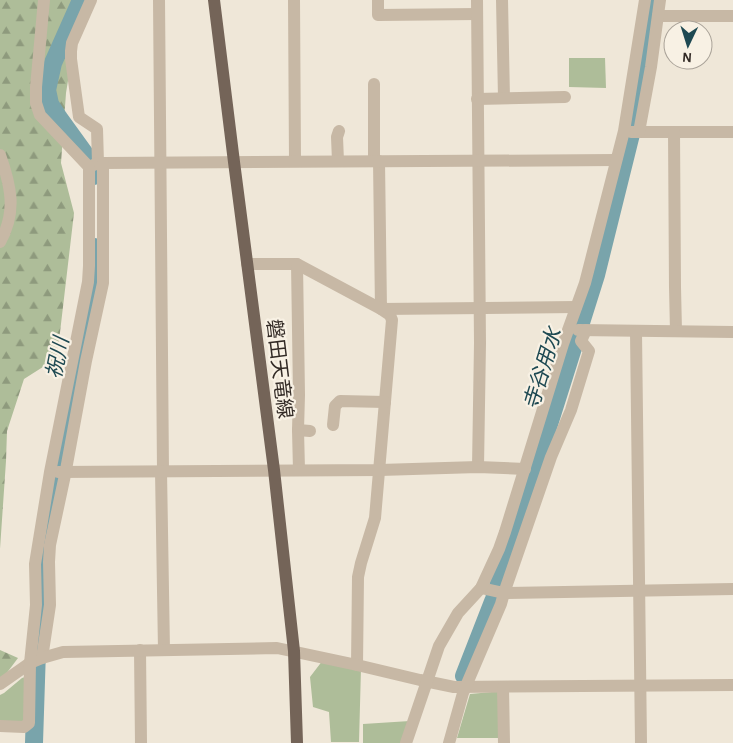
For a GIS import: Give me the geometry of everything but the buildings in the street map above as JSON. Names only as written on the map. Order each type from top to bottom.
[{"type":"main road","name":"磐田天竜線","points":[[214,0],[274,470],[294,651],[297,743]]},
{"type":"street","points":[[0,726],[24,727],[30,723],[37,660],[50,606],[50,545],[103,283],[95,165],[40,115],[36,103],[44,0]]},
{"type":"street","points":[[37,660],[35,564],[50,472],[88,282],[97,129],[79,117],[71,59],[72,44],[92,0]]},
{"type":"street","points":[[159,0],[164,650]]},
{"type":"street","points":[[294,0],[295,162]]},
{"type":"street","points":[[378,0],[378,15],[477,14]]},
{"type":"street","points":[[477,0],[478,468]]},
{"type":"street","points":[[502,0],[504,98]]},
{"type":"street","points":[[449,743],[463,693],[467,688],[502,604],[494,590],[502,540],[568,330],[585,283],[624,132],[645,0]]},
{"type":"street","points":[[638,132],[651,66],[660,0]]},
{"type":"street","points":[[658,16],[733,16]]},
{"type":"street","points":[[374,84],[381,309]]},
{"type":"street","points":[[478,99],[565,97]]},
{"type":"street","points":[[338,161],[337,137],[339,131]]},
{"type":"street","points":[[624,132],[733,132]]},
{"type":"street","points":[[674,132],[674,286],[676,331]]},
{"type":"street","points":[[0,155],[8,176],[11,191],[8,223],[0,242]]},
{"type":"street","points":[[95,165],[338,161],[616,160]]},
{"type":"street","points":[[247,264],[298,264],[381,309],[390,315],[392,320],[375,518],[358,577],[357,665]]},
{"type":"street","points":[[298,264],[299,394],[304,430],[300,470]]},
{"type":"street","points":[[381,309],[576,307]]},
{"type":"street","points":[[568,330],[733,332]]},
{"type":"street","points":[[494,590],[571,410],[589,351],[581,341],[586,330]]},
{"type":"street","points":[[636,332],[641,743]]},
{"type":"street","points":[[333,424],[334,406],[340,401],[385,402]]},
{"type":"street","points":[[50,472],[525,469]]},
{"type":"street","points":[[406,743],[439,646],[452,622],[458,613],[494,590],[733,589]]},
{"type":"street","points":[[0,684],[37,660],[63,652],[278,648],[454,687],[733,685]]},
{"type":"street","points":[[140,650],[141,743]]},
{"type":"street","points":[[503,687],[504,743]]},
{"type":"green space","points":[[0,0],[81,0],[66,93],[61,163],[74,213],[57,358],[24,379],[7,431],[0,549]]},
{"type":"green space","points":[[569,58],[605,58],[606,88],[569,87]]},
{"type":"green space","points":[[0,650],[18,658],[0,682]]},
{"type":"green space","points":[[323,660],[361,668],[359,742],[331,742],[329,712],[313,707],[310,677]]},
{"type":"green space","points":[[25,677],[24,727],[0,726],[0,695]]},
{"type":"green space","points":[[503,691],[504,738],[457,738],[470,694]]},
{"type":"green space","points":[[410,721],[404,743],[363,743],[363,724]]},
{"type":"waterway","name":"祝川","points":[[81,0],[53,63],[47,90],[50,104],[93,165],[94,176]]},
{"type":"waterway","name":"寺谷用水","points":[[464,676],[494,599],[596,275],[634,122],[642,79],[652,0]]},
{"type":"waterway","name":"祝川","points":[[34,743],[37,650],[43,604],[41,564],[70,406],[95,285],[95,247]]}]
